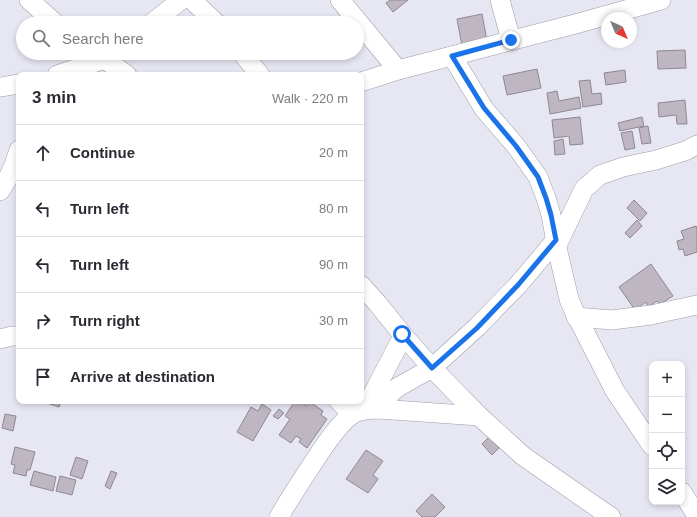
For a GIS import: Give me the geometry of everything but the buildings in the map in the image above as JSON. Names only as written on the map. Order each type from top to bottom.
[{"type":"street","points":[[29,0],[47,16]]},
{"type":"street","points":[[161,16],[181,0]]},
{"type":"street","points":[[192,0],[209,16]]},
{"type":"street","points":[[340,0],[353,16]]},
{"type":"street","points":[[500,0],[511,40]]},
{"type":"street","points":[[364,81],[398,70],[661,0]]},
{"type":"street","points":[[364,29],[398,70]]},
{"type":"street","points":[[452,56],[484,108],[516,146],[538,177],[551,215],[569,299],[576,317],[615,391],[649,442]]},
{"type":"street","points":[[64,72],[93,60]]},
{"type":"street","points":[[110,60],[124,72]]},
{"type":"street","points":[[248,60],[258,72]]},
{"type":"street","points":[[0,87],[16,84]]},
{"type":"street","points":[[279,517],[296,488],[328,440],[339,427],[359,408],[389,395],[398,387],[432,368],[477,328],[556,242],[584,190],[600,175],[623,167],[656,160],[685,151],[697,145]]},
{"type":"street","points":[[7,183],[16,160]]},
{"type":"street","points":[[364,288],[403,336],[479,416],[523,456],[611,517]]},
{"type":"street","points":[[576,317],[612,320],[651,315],[697,305]]},
{"type":"street","points":[[0,339],[16,336]]},
{"type":"street","points":[[364,400],[403,336]]},
{"type":"street","points":[[359,408],[479,416]]},
{"type":"street","points":[[685,497],[697,516]]},
{"type":"route","points":[[402,334],[432,368],[477,328],[518,285],[556,240],[551,215],[538,177],[516,146],[484,108],[452,56],[511,40]]}]
